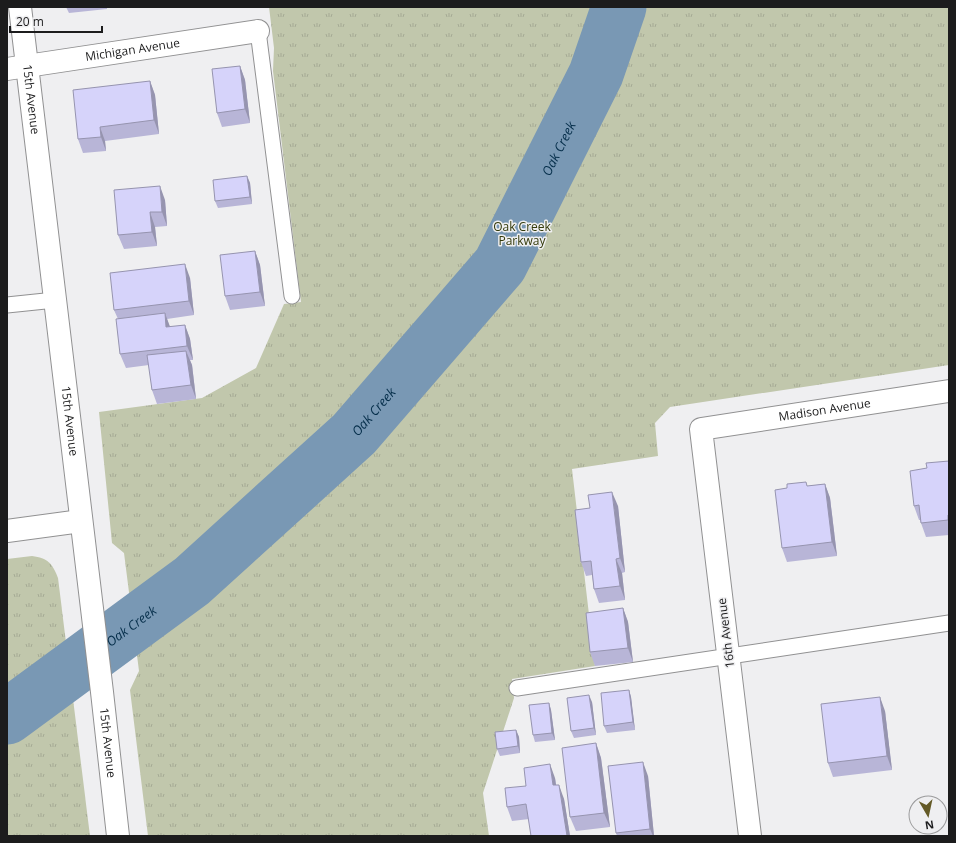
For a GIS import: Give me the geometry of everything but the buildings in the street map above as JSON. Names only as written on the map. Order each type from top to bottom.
[{"type":"street","name":"15th Avenue","points":[[20,7],[17,68],[55,300],[118,836]]},
{"type":"street","name":"Michigan Avenue","points":[[17,68],[258,31]]},
{"type":"street","name":"Madison Avenue","points":[[701,429],[949,390]]},
{"type":"street","name":"16th Avenue","points":[[701,429],[750,836]]},
{"type":"street","points":[[7,531],[81,521]]},
{"type":"lane","points":[[258,31],[292,296]]},
{"type":"lane","points":[[7,305],[55,300]]},
{"type":"lane","points":[[517,688],[949,623]]},
{"type":"green space","name":"Oak Creek Parkway","points":[[269,7],[949,7],[949,365],[670,407],[655,423],[658,456],[572,469],[595,666],[512,679],[514,698],[483,793],[489,836],[148,836],[130,690],[139,671],[124,553],[112,543],[99,412],[202,398],[256,368],[284,304],[301,302],[273,71],[274,48]]},
{"type":"green space","points":[[32,556],[42,558],[49,562],[58,578],[90,836],[7,836],[7,559]]},
{"type":"waterway","name":"Oak Creek","points":[[7,717],[192,581],[354,434],[500,265],[596,74],[619,7]]}]
